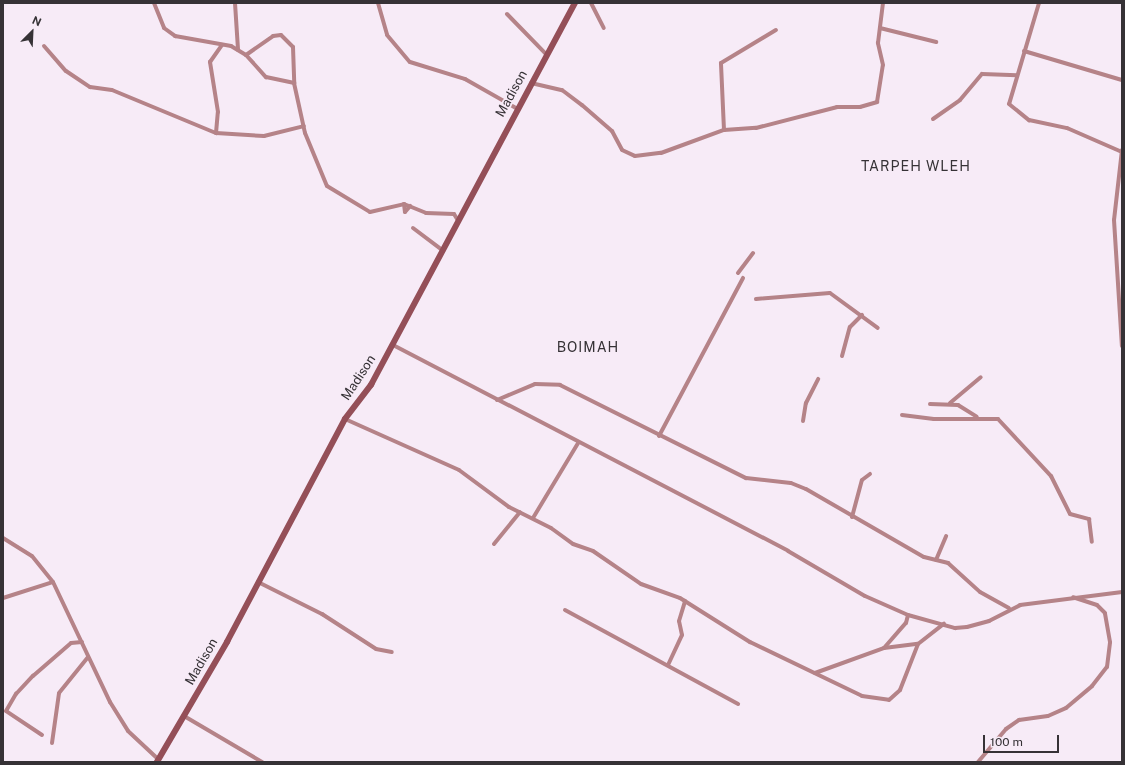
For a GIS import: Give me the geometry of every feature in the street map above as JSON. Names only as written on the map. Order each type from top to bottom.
[{"type":"street","points":[[154,3],[164,28],[175,36],[222,45],[238,50],[246,55],[266,76],[294,83]]},
{"type":"street","points":[[234,3],[238,50]]},
{"type":"street","points":[[378,3],[387,34],[410,62],[465,79],[516,108]]},
{"type":"street","name":"Madison","points":[[158,761],[258,582],[345,419],[371,385],[459,222],[516,108],[575,3]]},
{"type":"street","points":[[591,3],[604,28]]},
{"type":"street","points":[[531,82],[562,90],[612,131],[622,150],[635,156],[661,153],[724,130],[756,128],[837,107],[860,108],[877,102],[883,65],[880,28],[883,3]]},
{"type":"street","points":[[1039,3],[1009,104],[1029,120],[1067,128],[1122,151],[1114,220],[1122,346]]},
{"type":"street","points":[[507,14],[547,55]]},
{"type":"street","points":[[880,28],[936,42]]},
{"type":"street","points":[[724,130],[721,63],[776,30]]},
{"type":"street","points":[[246,55],[273,36],[281,35],[293,47],[294,83],[304,126],[327,186],[370,212],[404,204],[426,213],[454,214],[459,222]]},
{"type":"street","points":[[216,133],[218,112],[210,62],[222,45]]},
{"type":"street","points":[[44,46],[66,71],[90,87],[112,90],[216,133],[264,136],[304,126]]},
{"type":"street","points":[[1024,51],[1122,80]]},
{"type":"street","points":[[933,119],[960,100],[982,74],[1017,75]]},
{"type":"street","points":[[404,204],[405,212],[410,206]]},
{"type":"street","points":[[413,228],[443,251]]},
{"type":"street","points":[[738,273],[752,254]]},
{"type":"street","points":[[659,436],[743,278]]},
{"type":"street","points":[[756,299],[830,293],[878,328]]},
{"type":"street","points":[[842,356],[850,327],[862,315]]},
{"type":"street","points":[[392,345],[788,551],[865,596],[908,615],[934,622],[967,627],[989,621],[1009,608],[1072,597],[1122,592]]},
{"type":"street","points":[[950,403],[966,386],[981,377]]},
{"type":"street","points":[[803,421],[806,403],[818,379]]},
{"type":"street","points":[[497,400],[535,384],[560,385],[659,436],[746,478],[796,485],[852,517],[936,560],[948,563],[980,592],[1009,608]]},
{"type":"street","points":[[930,404],[950,403],[977,417]]},
{"type":"street","points":[[902,414],[934,419],[977,417],[998,419],[1014,433],[1050,476],[1070,514],[1089,519],[1092,542]]},
{"type":"street","points":[[345,419],[459,470],[520,512],[533,518],[573,544],[592,551],[641,584],[684,602],[750,642],[862,696],[889,700],[900,690],[918,644]]},
{"type":"street","points":[[533,518],[578,443]]},
{"type":"street","points":[[852,517],[862,480],[870,474]]},
{"type":"street","points":[[494,544],[520,512]]},
{"type":"street","points":[[936,560],[946,536]]},
{"type":"street","points":[[3,538],[32,556],[53,582],[82,642],[88,658],[128,731],[158,761]]},
{"type":"street","points":[[3,598],[53,582]]},
{"type":"street","points":[[258,582],[322,614],[376,649],[392,652]]},
{"type":"street","points":[[978,762],[1015,723],[1048,716],[1066,708],[1092,686],[1107,667],[1110,642],[1105,613],[1097,605],[1072,597]]},
{"type":"street","points":[[668,665],[682,635],[679,621],[684,602]]},
{"type":"street","points":[[566,610],[668,665],[686,679],[738,704]]},
{"type":"street","points":[[884,648],[906,623],[908,615]]},
{"type":"street","points":[[931,634],[934,622]]},
{"type":"street","points":[[815,673],[884,648],[918,644],[944,624]]},
{"type":"street","points":[[42,735],[5,711],[16,694],[33,676],[71,643],[82,642]]},
{"type":"street","points":[[52,743],[59,693],[88,658]]},
{"type":"street","points":[[184,716],[262,762]]},
{"type":"district","name":"TARPEH WLEH","points":[[916,166]]},
{"type":"district","name":"BOIMAH","points":[[588,347]]}]
